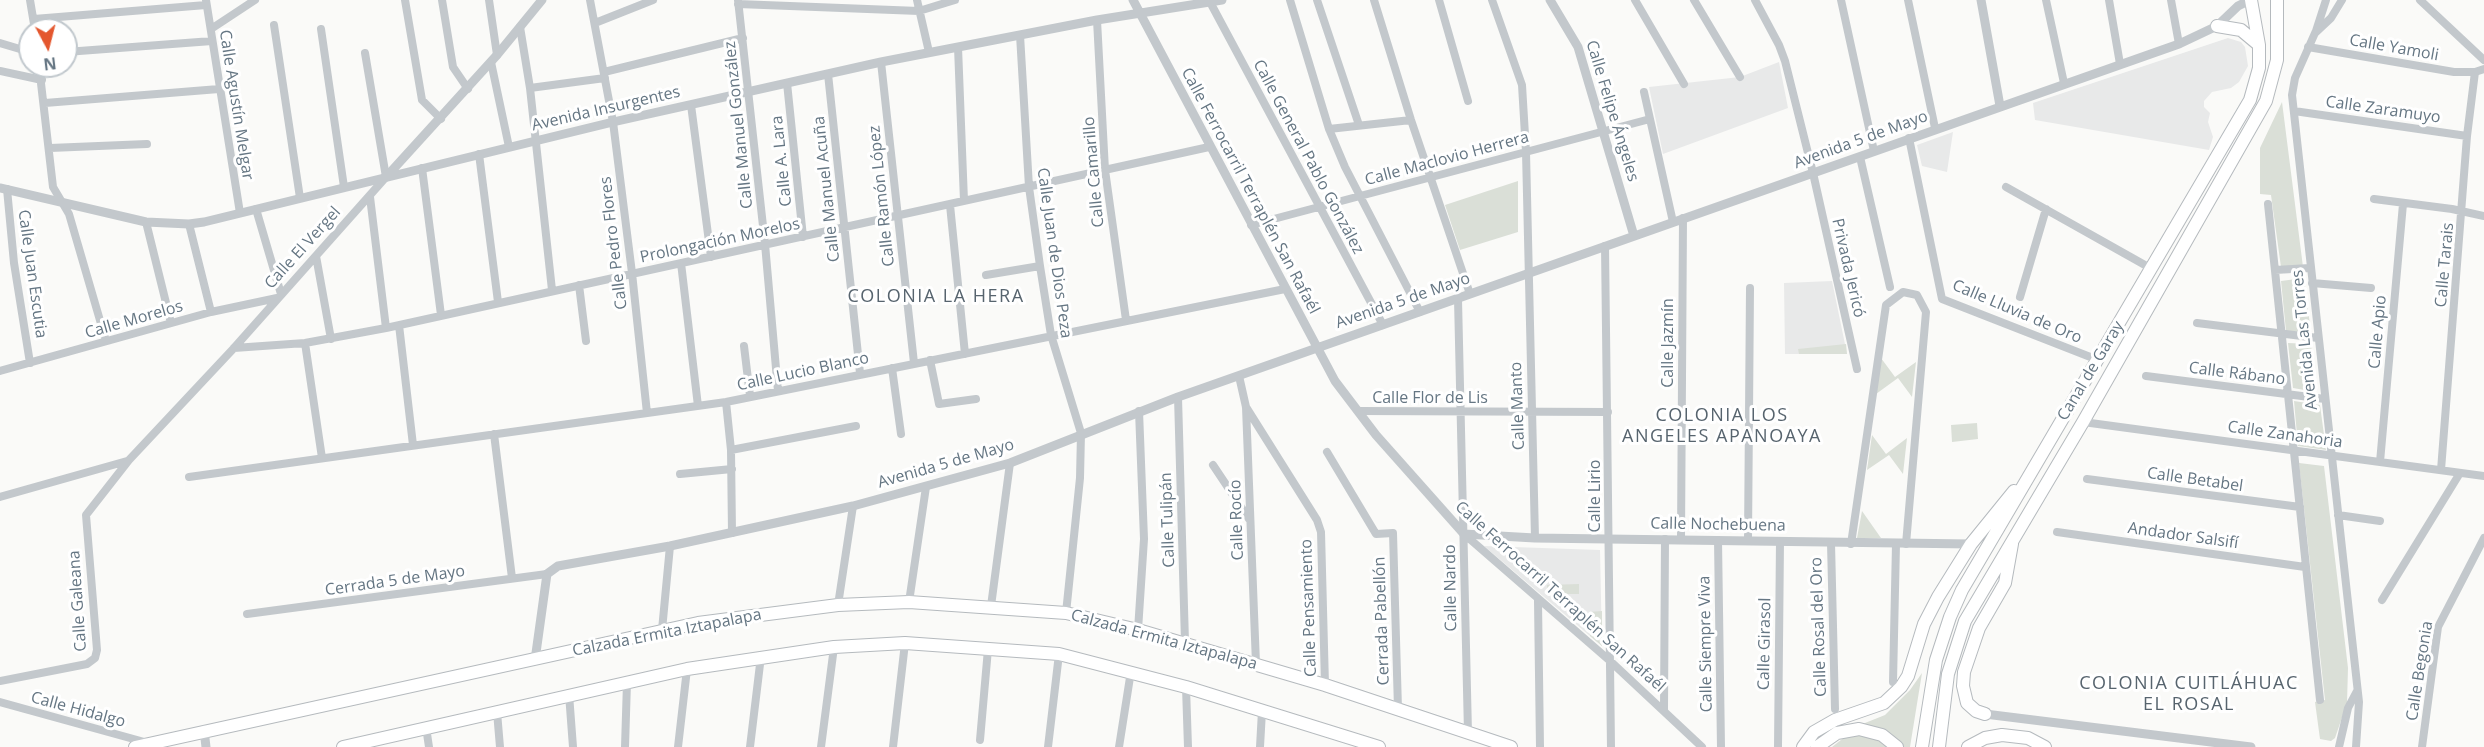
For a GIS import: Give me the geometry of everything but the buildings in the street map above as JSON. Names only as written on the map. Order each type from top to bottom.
[{"type":"main road","name":"Canal de Garay","points":[[1922,747],[1926,710],[1936,660],[1950,617],[1970,577],[2250,100],[2259,68],[2259,45],[2250,0]]},
{"type":"main road","name":"Canal de Garay","points":[[1939,747],[1948,674],[1965,621],[2083,422],[2266,101],[2277,60],[2277,0]]},
{"type":"main road","points":[[2217,26],[2241,30],[2259,45]]},
{"type":"main road","points":[[1803,747],[1814,732],[1835,720],[1884,703],[1901,687],[1938,597],[1971,544],[2017,487],[2026,481]]},
{"type":"main road","points":[[1985,714],[1976,711],[1968,703],[1963,686],[1964,672],[1979,628],[2005,583],[2012,539]]},
{"type":"main road","name":"Calzada Ermita Iztapalapa","points":[[135,747],[662,630],[759,613],[838,605],[909,602],[992,606],[1066,613],[1138,630],[1325,685],[1511,747]]},
{"type":"main road","points":[[343,747],[356,746],[426,727],[687,669],[834,647],[905,643],[1059,654],[1131,671],[1379,747]]},
{"type":"main road","points":[[1822,743],[1844,730],[1867,729],[1882,735],[1897,747]]},
{"type":"main road","points":[[1968,747],[1993,736],[2020,736],[2045,747]]},
{"type":"street","points":[[30,0],[33,18]]},
{"type":"street","points":[[210,28],[255,0]]},
{"type":"street","points":[[405,0],[422,100],[441,119]]},
{"type":"street","points":[[442,0],[453,67],[468,89]]},
{"type":"street","points":[[489,0],[494,59],[509,147]]},
{"type":"street","name":"Calle El Vergel","points":[[86,515],[129,460],[234,348],[386,177],[468,89],[542,0]]},
{"type":"street","name":"Calle Pedro Flores","points":[[590,0],[613,122],[633,273],[646,413]]},
{"type":"street","points":[[595,23],[653,0]]},
{"type":"street","points":[[917,0],[929,52]]},
{"type":"street","points":[[738,2],[920,11],[955,0]]},
{"type":"street","name":"Calle Ferrocarril Terraplén San Rafaél","points":[[1133,0],[1335,381],[1382,442],[1464,534],[1538,601],[1609,660],[1702,747]]},
{"type":"street","name":"Avenida Insurgentes","points":[[4,188],[146,222],[189,224],[536,140],[881,62],[1097,20],[1222,0]]},
{"type":"street","points":[[1290,0],[1329,129],[1360,197],[1420,312]]},
{"type":"street","points":[[1317,0],[1359,125]]},
{"type":"street","points":[[1374,0],[1411,120],[1470,294]]},
{"type":"street","points":[[1439,0],[1468,101]]},
{"type":"street","name":"Calle Manto","points":[[1492,0],[1522,85],[1526,152],[1527,273],[1535,538]]},
{"type":"street","name":"Calle Felipe Ángeles","points":[[1550,0],[1578,47],[1634,236]]},
{"type":"street","points":[[1635,0],[1684,84]]},
{"type":"street","points":[[1694,0],[1740,77]]},
{"type":"street","name":"Privada Jericó","points":[[1755,0],[1779,45],[1785,62],[1813,173],[1857,369]]},
{"type":"street","points":[[1841,0],[1874,151]]},
{"type":"street","points":[[1908,0],[1935,128]]},
{"type":"street","points":[[1981,0],[2000,106]]},
{"type":"street","points":[[2046,0],[2064,84]]},
{"type":"street","points":[[2109,0],[2120,64]]},
{"type":"street","points":[[2171,0],[2179,44]]},
{"type":"street","name":"Avenida 5 de Mayo","points":[[547,574],[558,566],[670,546],[853,506],[1010,463],[1081,433],[1178,397],[1860,157],[1935,128],[2179,44],[2217,26],[2236,3],[2250,0]]},
{"type":"street","points":[[2316,33],[2326,0]]},
{"type":"street","name":"Avenida Las Torres","points":[[2342,0],[2308,47],[2295,78],[2292,95],[2359,709],[2356,747]]},
{"type":"street","points":[[2420,0],[2484,60]]},
{"type":"street","points":[[43,18],[206,2]]},
{"type":"street","name":"Calle Agustín Melgar","points":[[206,2],[240,213]]},
{"type":"street","name":"Calle Manuel González","points":[[738,2],[765,244],[778,391]]},
{"type":"street","name":"Calle General Pablo González","points":[[1210,2],[1383,325]]},
{"type":"street","name":"Calle Camarillo","points":[[1097,20],[1105,170],[1126,320]]},
{"type":"street","points":[[274,25],[300,198]]},
{"type":"street","points":[[520,27],[530,88],[552,291]]},
{"type":"street","points":[[321,29],[344,187]]},
{"type":"street","name":"Calle Juan de Dios Peza","points":[[1020,35],[1029,187],[1040,266],[1051,335],[1081,433],[1080,477],[1066,613]]},
{"type":"street","points":[[530,88],[604,75],[743,38]]},
{"type":"street","points":[[78,51],[212,41]]},
{"type":"street","points":[[0,43],[18,48]]},
{"type":"street","points":[[958,47],[964,201]]},
{"type":"street","name":"Calle Yamoli","points":[[2308,47],[2454,72],[2475,72]]},
{"type":"street","points":[[365,53],[386,177]]},
{"type":"street","name":"Calle Ramón López","points":[[881,62],[914,363]]},
{"type":"street","points":[[2475,72],[2484,69]]},
{"type":"street","points":[[0,71],[42,80],[51,148],[53,186],[69,214],[106,341]]},
{"type":"street","name":"Calle Tarais","points":[[2441,470],[2475,72]]},
{"type":"street","name":"Calle Manuel Acuña","points":[[828,74],[860,373]]},
{"type":"street","name":"Calle A. Lara","points":[[787,83],[803,237]]},
{"type":"street","points":[[45,103],[219,89]]},
{"type":"street","points":[[1644,92],[1673,222]]},
{"type":"street","points":[[691,105],[711,257]]},
{"type":"street","name":"Calle Zaramuyo","points":[[2294,111],[2468,136]]},
{"type":"street","name":"Calle Maclovio Herrera","points":[[1251,225],[1650,119]]},
{"type":"street","points":[[1329,129],[1411,120]]},
{"type":"street","name":"Calle Lluvia de Oro","points":[[1909,138],[1942,299],[2098,360]]},
{"type":"street","points":[[51,148],[147,144]]},
{"type":"street","name":"Prolongación Morelos","points":[[234,348],[305,343],[386,328],[1209,147]]},
{"type":"street","points":[[479,154],[498,302]]},
{"type":"street","points":[[1860,157],[1890,287]]},
{"type":"street","points":[[422,168],[441,315]]},
{"type":"street","name":"Calle Juan Escutia","points":[[4,188],[30,363]]},
{"type":"street","points":[[2006,188],[2152,269]]},
{"type":"street","points":[[370,197],[386,328]]},
{"type":"street","points":[[2374,199],[2452,209],[2484,216]]},
{"type":"street","points":[[2268,204],[2320,700]]},
{"type":"street","name":"Calle Apio","points":[[2380,462],[2403,204]]},
{"type":"street","points":[[950,205],[965,354]]},
{"type":"street","points":[[256,209],[279,296]]},
{"type":"street","points":[[2020,297],[2046,209]]},
{"type":"street","name":"Calle Jazmín","points":[[1681,539],[1683,218]]},
{"type":"street","points":[[146,222],[171,323]]},
{"type":"street","points":[[189,224],[211,312]]},
{"type":"street","name":"Calle Lirio","points":[[1605,246],[1611,747]]},
{"type":"street","points":[[316,256],[331,339]]},
{"type":"street","points":[[681,263],[698,406]]},
{"type":"street","points":[[986,275],[1040,266]]},
{"type":"street","points":[[2275,270],[2310,268]]},
{"type":"street","points":[[2312,283],[2371,288]]},
{"type":"street","points":[[579,285],[586,341]]},
{"type":"street","points":[[1748,541],[1750,288]]},
{"type":"street","name":"Calle Lucio Blanco","points":[[189,477],[726,402],[860,373],[1285,289]]},
{"type":"street","points":[[1851,544],[1886,305],[1903,292],[1917,295],[1926,312],[1901,544],[1893,681]]},
{"type":"street","name":"Calle Morelos","points":[[0,371],[211,312],[279,296]]},
{"type":"street","name":"Calle Nardo","points":[[1458,299],[1468,733]]},
{"type":"street","points":[[2197,323],[2318,338]]},
{"type":"street","points":[[399,325],[413,445]]},
{"type":"street","points":[[305,343],[322,458]]},
{"type":"street","points":[[744,346],[750,396]]},
{"type":"street","points":[[930,360],[939,404],[976,399]]},
{"type":"street","points":[[892,368],[901,434]]},
{"type":"street","name":"Calle Rocío","points":[[1239,376],[1246,407],[1256,664]]},
{"type":"street","name":"Calle Rábano","points":[[2146,376],[2325,399]]},
{"type":"street","name":"Calle Tulipán","points":[[1178,397],[1185,642]]},
{"type":"street","points":[[726,402],[732,469],[732,533]]},
{"type":"street","name":"Calle Pensamiento","points":[[1246,407],[1317,520],[1321,532],[1325,685]]},
{"type":"street","points":[[1138,630],[1144,539],[1139,411]]},
{"type":"street","name":"Calle Flor de Lis","points":[[1359,411],[1608,412]]},
{"type":"street","name":"Calle Zanahoria","points":[[2083,422],[2484,476]]},
{"type":"street","points":[[731,450],[856,426]]},
{"type":"street","points":[[494,434],[512,578]]},
{"type":"street","name":"Cerrada Pabellón","points":[[1327,452],[1376,534],[1393,533],[1398,709]]},
{"type":"street","points":[[0,497],[129,460]]},
{"type":"street","points":[[992,606],[1010,463]]},
{"type":"street","points":[[1213,465],[1250,520]]},
{"type":"street","points":[[680,474],[732,469]]},
{"type":"street","points":[[2382,600],[2460,473]]},
{"type":"street","name":"Calle Betabel","points":[[2087,479],[2300,507]]},
{"type":"street","points":[[909,602],[926,487]]},
{"type":"street","points":[[838,605],[853,506]]},
{"type":"street","name":"Calle Galeana","points":[[0,681],[87,664],[95,658],[97,650],[86,515]]},
{"type":"street","points":[[2338,516],[2380,521]]},
{"type":"street","name":"Andador Salsifí","points":[[2057,532],[2305,567]]},
{"type":"street","name":"Calle Nochebuena","points":[[1464,534],[1535,538],[1971,544]]},
{"type":"street","name":"Calle Begonia","points":[[2422,747],[2438,627],[2484,538]]},
{"type":"street","points":[[1664,711],[1665,539]]},
{"type":"street","name":"Calle Siempre Viva","points":[[1718,540],[1721,747]]},
{"type":"street","name":"Calle Girasol","points":[[1778,747],[1780,541]]},
{"type":"street","name":"Calle Rosal del Oro","points":[[1830,543],[1835,710]]},
{"type":"street","points":[[662,630],[670,546]]},
{"type":"street","points":[[535,660],[547,574]]},
{"type":"street","name":"Cerrada 5 de Mayo","points":[[247,614],[547,574]]},
{"type":"street","points":[[1538,601],[1540,747]]},
{"type":"street","points":[[893,747],[905,643]]},
{"type":"street","points":[[821,747],[834,647]]},
{"type":"street","points":[[980,740],[988,649]]},
{"type":"street","points":[[1048,747],[1059,654]]},
{"type":"street","points":[[750,747],[762,656]]},
{"type":"street","points":[[678,747],[687,669]]},
{"type":"street","points":[[1119,747],[1131,671]]},
{"type":"street","points":[[625,747],[627,682]]},
{"type":"street","points":[[1186,687],[1188,747]]},
{"type":"street","name":"Avenida Las Torres","points":[[2339,747],[2348,708],[2357,691]]},
{"type":"street","points":[[569,694],[573,747]]},
{"type":"street","name":"Calle Hidalgo","points":[[0,702],[150,743]]},
{"type":"street","points":[[1260,747],[1262,711]]},
{"type":"street","points":[[497,712],[500,747]]},
{"type":"street","points":[[1985,714],[2251,747]]},
{"type":"street","points":[[426,727],[429,747]]},
{"type":"street","points":[[204,730],[206,747]]},
{"type":"shaded area","points":[[2228,38],[2241,42],[2245,47],[2248,66],[2239,82],[2231,88],[2212,92],[2204,101],[2204,107],[2210,113],[2208,122],[2213,137],[2209,150],[2035,120],[2033,103]]},
{"type":"shaded area","points":[[1779,62],[1788,108],[1663,154],[1649,87],[1740,77]]},
{"type":"shaded area","points":[[2282,102],[2303,267],[2281,267],[2271,195],[2260,194],[2260,148]]},
{"type":"shaded area","points":[[1953,132],[1947,172],[1922,166],[1917,145]]},
{"type":"shaded area","points":[[1518,181],[1518,232],[1460,250],[1445,205]]},
{"type":"shaded area","points":[[2304,278],[2311,333],[2286,331],[2281,281]]},
{"type":"shaded area","points":[[1832,281],[1847,354],[1785,354],[1784,283]]},
{"type":"shaded area","points":[[2288,343],[2311,344],[2316,392],[2293,388]]},
{"type":"shaded area","points":[[1846,344],[1847,354],[1799,354],[1798,349]]},
{"type":"shaded area","points":[[1881,358],[1895,377],[1916,362],[1912,397],[1898,378],[1876,394]]},
{"type":"shaded area","points":[[2294,401],[2320,405],[2326,450],[2298,446]]},
{"type":"shaded area","points":[[1977,423],[1978,439],[1952,442],[1951,425]]},
{"type":"shaded area","points":[[1872,435],[1886,454],[1907,438],[1903,474],[1889,455],[1867,470]]},
{"type":"shaded area","points":[[2299,463],[2324,466],[2348,668],[2347,703],[2335,738],[2331,741],[2320,739],[2315,702],[2325,700]]},
{"type":"shaded area","points":[[1862,511],[1881,538],[1857,538]]},
{"type":"shaded area","points":[[1484,546],[1600,550],[1602,646],[1590,636]]},
{"type":"shaded area","points":[[1579,584],[1579,594],[1547,594],[1547,585]]},
{"type":"shaded area","points":[[1602,611],[1602,646],[1590,636],[1589,612]]},
{"type":"shaded area","points":[[1922,673],[1910,747],[1832,747],[1860,725],[1885,715],[1910,690]]},
{"type":"district","name":"COLONIA LA HERA","points":[[936,297]]},
{"type":"district","name":"COLONIA LOS ANGELES APANOAYA","points":[[1722,426]]},
{"type":"district","name":"COLONIA CUITLÁHUAC EL ROSAL","points":[[2189,694]]}]
